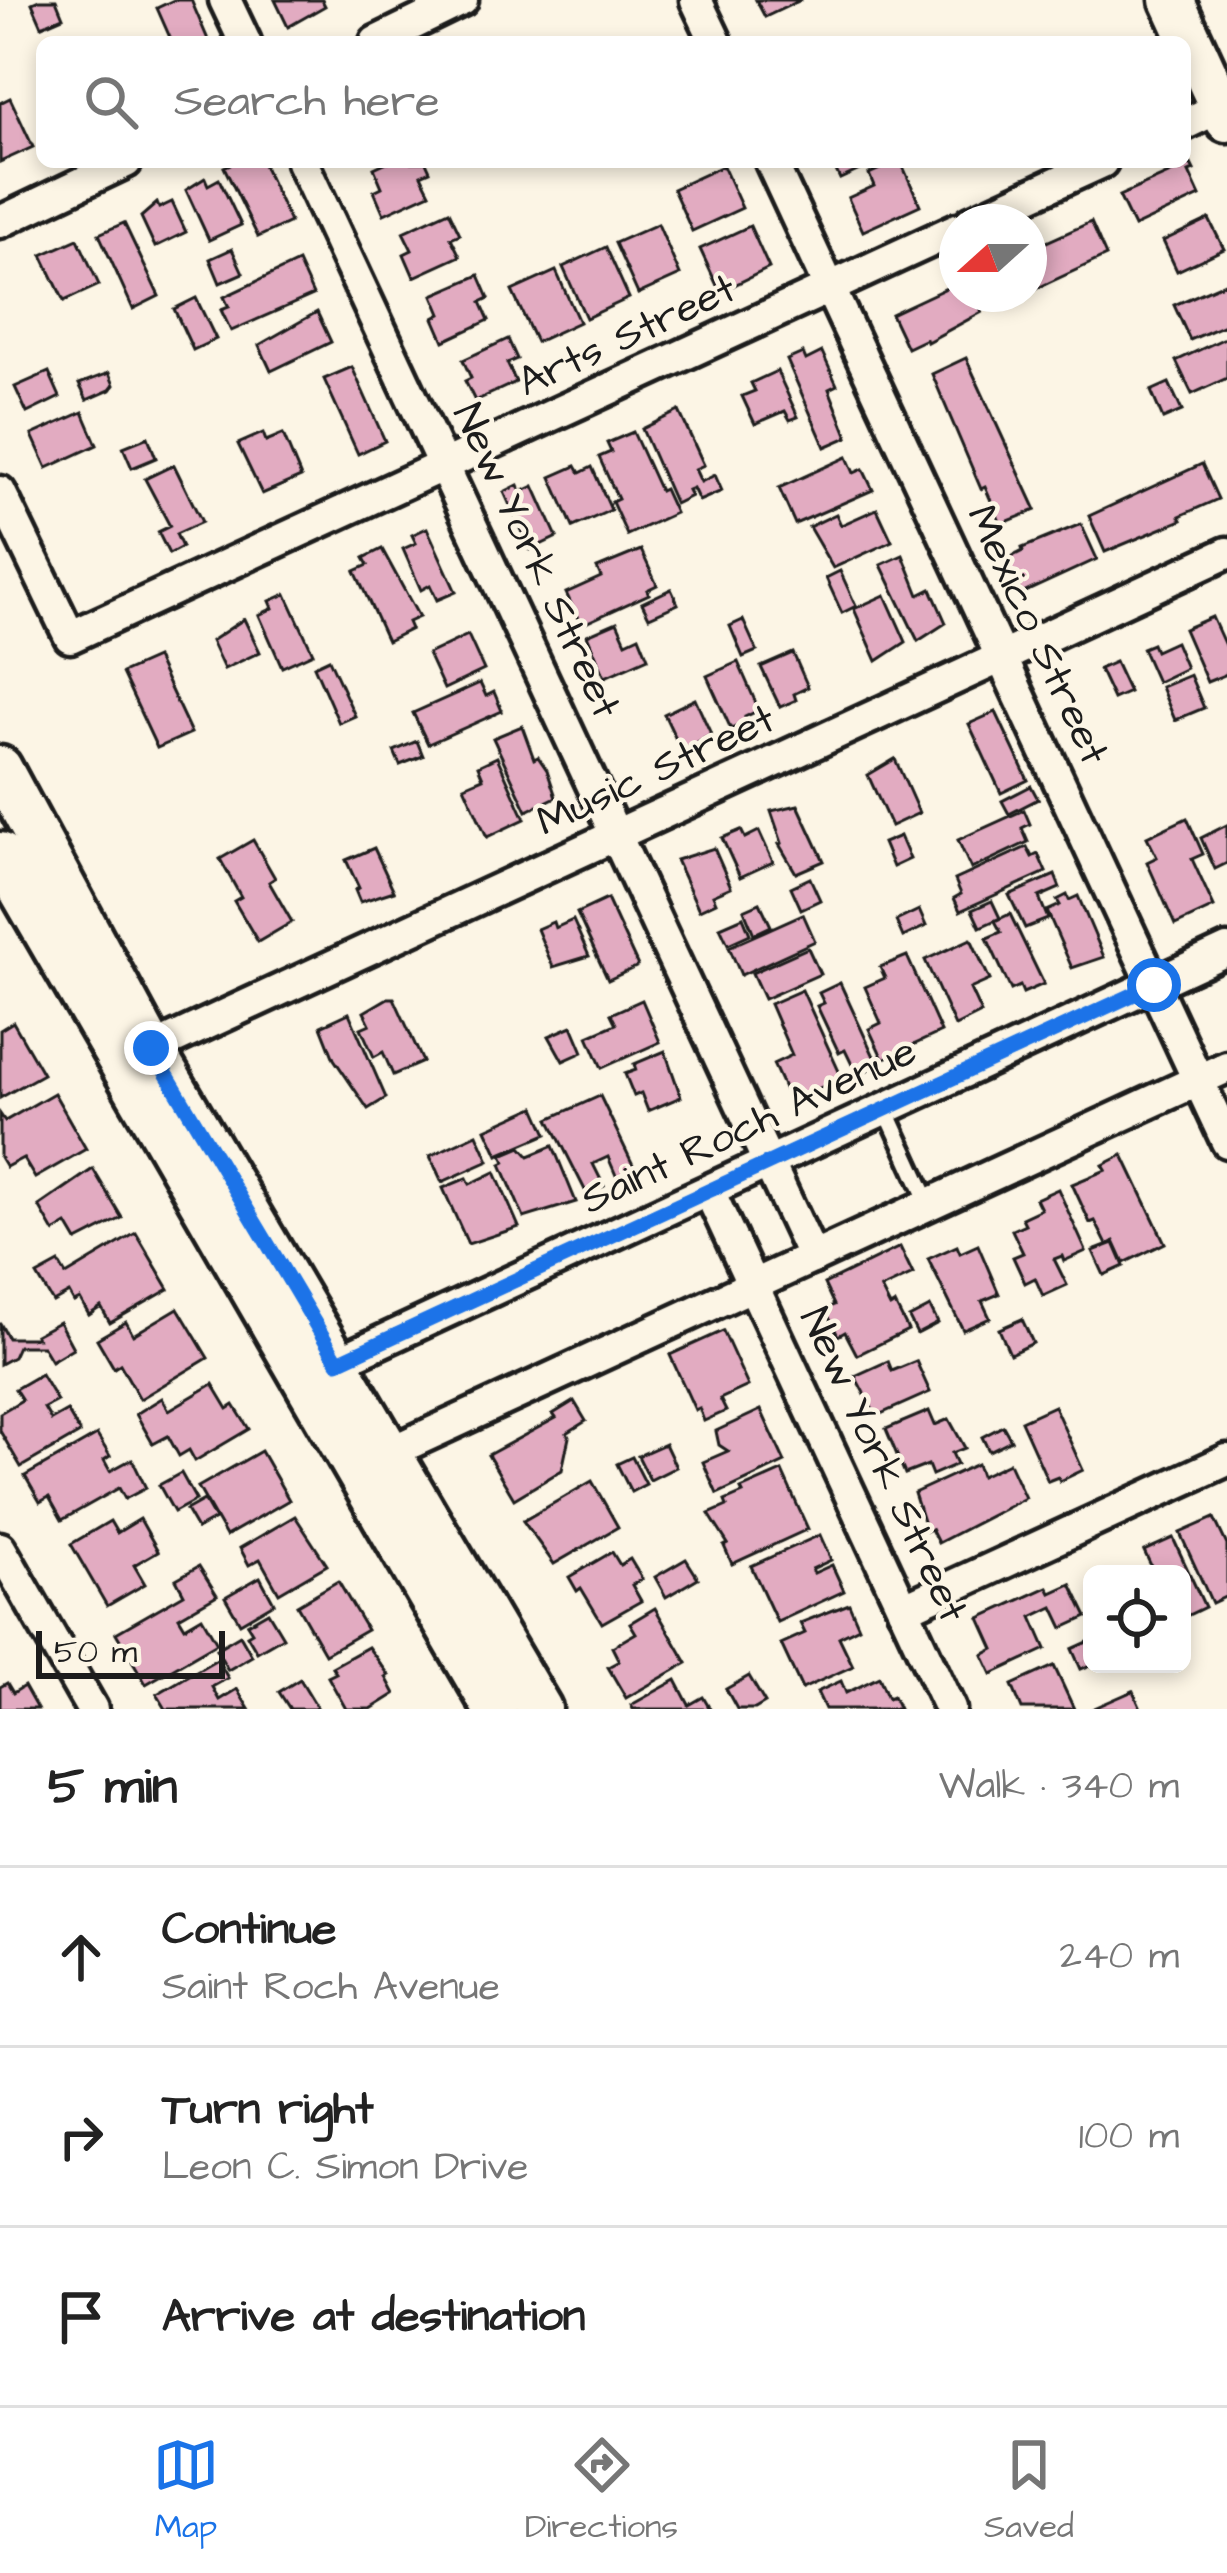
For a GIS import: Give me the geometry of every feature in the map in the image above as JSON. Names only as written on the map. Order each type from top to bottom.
[{"type":"main road","points":[[1172,0],[1186,36]]},
{"type":"main road","points":[[1191,50],[1215,114]]},
{"type":"main road","points":[[0,768],[17,874],[136,1057],[321,1369],[373,1460],[495,1709]]},
{"type":"main road","points":[[373,1460],[540,1709]]},
{"type":"street","points":[[225,0],[242,36]]},
{"type":"street","points":[[388,36],[462,0]]},
{"type":"street","points":[[696,0],[713,36]]},
{"type":"street","points":[[0,222],[113,168]]},
{"type":"street","name":"New York Street","points":[[305,168],[813,1258]]},
{"type":"street","name":"Mexico Street","points":[[774,168],[1227,1142]]},
{"type":"street","points":[[1010,204],[1089,168]]},
{"type":"street","name":"Arts Street","points":[[0,492],[70,637],[939,237]]},
{"type":"street","name":"Music Street","points":[[136,1057],[1227,553]]},
{"type":"street","name":"Saint Roch Avenue","points":[[321,1369],[1227,950]]},
{"type":"street","points":[[373,1460],[1227,1067]]},
{"type":"street","name":"New York Street","points":[[709,1191],[950,1709]]},
{"type":"street","points":[[903,1609],[1227,1460]]},
{"type":"street","points":[[0,1548],[92,1709]]},
{"type":"lane","points":[[886,1110],[928,1204]]},
{"type":"building","points":[[56,0],[63,17],[42,26],[32,3]]},
{"type":"building","points":[[174,0],[191,0],[206,36],[169,36],[157,8]]},
{"type":"building","points":[[275,0],[322,0],[325,6],[288,27]]},
{"type":"building","points":[[756,0],[801,0],[765,17]]},
{"type":"building","points":[[10,98],[33,147],[0,162],[0,103]]},
{"type":"building","points":[[1191,164],[1194,170],[1189,172],[1200,196],[1134,227],[1119,196],[1191,168]]},
{"type":"building","points":[[224,168],[265,168],[290,222],[258,237]]},
{"type":"building","points":[[374,168],[430,171],[421,175],[430,193],[384,214],[374,191],[382,187]]},
{"type":"building","points":[[724,168],[742,208],[692,231],[673,189]]},
{"type":"building","points":[[835,168],[864,168],[840,179]]},
{"type":"building","points":[[882,168],[904,168],[920,205],[863,231],[848,198],[874,186],[869,174]]},
{"type":"building","points":[[205,178],[208,185],[219,179],[241,225],[209,240],[186,190]]},
{"type":"building","points":[[172,202],[186,232],[155,247],[141,217],[157,203],[159,208]]},
{"type":"building","points":[[449,211],[460,234],[451,238],[460,256],[414,277],[404,254],[412,250],[403,232]]},
{"type":"building","points":[[1209,219],[1224,249],[1177,271],[1163,241]]},
{"type":"building","points":[[1091,222],[1106,256],[1047,284],[1047,242]]},
{"type":"building","points":[[124,223],[159,296],[133,309],[99,234]]},
{"type":"building","points":[[658,224],[680,275],[638,294],[615,243]]},
{"type":"building","points":[[750,226],[769,268],[720,292],[700,249]]},
{"type":"building","points":[[78,239],[99,285],[64,301],[42,255]]},
{"type":"building","points":[[606,247],[629,298],[586,318],[563,267]]},
{"type":"building","points":[[232,249],[243,273],[220,283],[210,259]]},
{"type":"building","points":[[298,262],[313,295],[231,331],[221,310],[229,307],[224,297]]},
{"type":"building","points":[[556,271],[579,322],[536,342],[512,291]]},
{"type":"building","points":[[479,275],[489,298],[481,302],[489,320],[444,341],[434,318],[441,314],[433,295]]},
{"type":"building","points":[[1227,282],[1227,324],[1190,340],[1174,305]]},
{"type":"building","points":[[939,291],[939,312],[982,312],[907,348],[891,314]]},
{"type":"building","points":[[196,298],[216,339],[193,350],[174,309]]},
{"type":"building","points":[[317,312],[331,342],[271,371],[259,345]]},
{"type":"building","points":[[1227,337],[1227,378],[1192,394],[1176,361]]},
{"type":"building","points":[[508,339],[517,359],[507,363],[516,382],[475,401],[465,381],[471,378],[463,360]]},
{"type":"building","points":[[822,352],[837,385],[829,389],[848,437],[825,447],[787,360],[803,353],[806,360]]},
{"type":"building","points":[[966,358],[1036,510],[1001,524],[932,374]]},
{"type":"building","points":[[352,367],[385,441],[358,454],[324,379]]},
{"type":"building","points":[[777,371],[798,417],[790,420],[785,411],[755,424],[742,396],[755,391],[751,383]]},
{"type":"building","points":[[49,372],[60,397],[27,413],[15,387]]},
{"type":"building","points":[[109,373],[114,385],[110,390],[87,400],[79,384]]},
{"type":"building","points":[[1169,383],[1182,411],[1163,419],[1151,391]]},
{"type":"building","points":[[679,411],[704,465],[695,469],[701,482],[715,475],[722,491],[699,501],[693,488],[688,490],[691,496],[675,504],[642,429]]},
{"type":"building","points":[[83,412],[97,445],[47,468],[32,435]]},
{"type":"building","points":[[633,432],[675,513],[627,535],[612,502],[618,499],[599,457],[611,452],[607,443]]},
{"type":"building","points":[[263,433],[266,441],[283,434],[301,477],[262,494],[238,444]]},
{"type":"building","points":[[148,437],[156,458],[132,468],[123,447]]},
{"type":"building","points":[[847,457],[854,473],[863,469],[873,490],[795,524],[779,488]]},
{"type":"building","points":[[1202,464],[1218,499],[1180,516],[1182,520],[1105,552],[1089,516]]},
{"type":"building","points":[[174,465],[202,522],[176,534],[182,547],[169,554],[158,532],[170,526],[145,479]]},
{"type":"building","points":[[576,466],[580,473],[592,467],[611,510],[573,527],[551,477]]},
{"type":"building","points":[[518,485],[521,492],[534,486],[557,537],[530,550],[504,492]]},
{"type":"building","points":[[877,509],[892,541],[833,568],[809,527],[836,514],[841,525]]},
{"type":"building","points":[[1081,524],[1097,559],[1021,594],[1005,560]]},
{"type":"building","points":[[427,528],[456,592],[437,600],[430,585],[421,590],[403,549],[416,543],[412,535]]},
{"type":"building","points":[[382,549],[419,617],[408,622],[411,629],[387,641],[355,571],[368,565],[364,558]]},
{"type":"building","points":[[641,550],[657,585],[647,590],[649,594],[581,625],[566,593],[601,577],[597,568]]},
{"type":"building","points":[[903,555],[919,595],[931,589],[946,623],[918,641],[881,565]]},
{"type":"building","points":[[840,571],[856,606],[842,613],[826,578]]},
{"type":"building","points":[[671,589],[678,604],[649,617],[642,603]]},
{"type":"building","points":[[286,594],[313,653],[282,667],[259,615],[273,608],[270,601]]},
{"type":"building","points":[[885,595],[906,642],[877,661],[854,609]]},
{"type":"building","points":[[1212,617],[1227,650],[1227,674],[1207,682],[1184,629]]},
{"type":"building","points":[[244,619],[260,652],[224,669],[211,641]]},
{"type":"building","points":[[743,620],[757,651],[743,657],[730,626]]},
{"type":"building","points":[[617,622],[626,642],[639,636],[648,658],[605,677],[587,635]]},
{"type":"building","points":[[468,635],[484,670],[444,689],[428,654]]},
{"type":"building","points":[[1175,642],[1186,668],[1157,682],[1142,648],[1152,644],[1155,651]]},
{"type":"building","points":[[793,653],[808,687],[794,694],[796,700],[780,707],[761,667]]},
{"type":"building","points":[[156,658],[191,733],[157,748],[122,673]]},
{"type":"building","points":[[329,659],[355,716],[339,723],[314,666]]},
{"type":"building","points":[[738,662],[759,710],[731,729],[707,676]]},
{"type":"building","points":[[1115,662],[1129,692],[1113,699],[1099,669]]},
{"type":"building","points":[[1190,675],[1204,708],[1175,720],[1161,687]]},
{"type":"building","points":[[480,683],[486,696],[494,692],[502,711],[428,744],[413,713]]},
{"type":"building","points":[[695,699],[711,734],[682,752],[664,714]]},
{"type":"building","points":[[996,712],[1028,780],[1001,793],[969,724]]},
{"type":"building","points":[[522,726],[556,797],[527,811],[493,738]]},
{"type":"building","points":[[417,741],[423,756],[400,765],[394,751]]},
{"type":"building","points":[[497,757],[525,819],[487,837],[464,786],[483,778],[478,766]]},
{"type":"building","points":[[895,759],[919,813],[891,826],[868,775]]},
{"type":"building","points":[[1031,786],[1038,799],[1009,814],[1002,801]]},
{"type":"building","points":[[798,805],[824,861],[796,873],[779,844],[771,811]]},
{"type":"building","points":[[1024,810],[1030,824],[1022,828],[1028,842],[971,869],[958,840]]},
{"type":"building","points":[[1187,818],[1203,854],[1192,859],[1214,907],[1175,925],[1147,862],[1157,857],[1147,837]]},
{"type":"building","points":[[1227,825],[1227,863],[1215,869],[1201,838]]},
{"type":"building","points":[[741,830],[745,838],[759,831],[773,862],[740,877],[722,838]]},
{"type":"building","points":[[900,836],[910,859],[893,867],[883,843]]},
{"type":"building","points":[[253,840],[292,922],[258,942],[234,901],[241,897],[220,859]]},
{"type":"building","points":[[1027,847],[1032,857],[1038,854],[1046,872],[960,911],[954,898],[961,894],[955,880]]},
{"type":"building","points":[[374,848],[394,891],[360,902],[346,860]]},
{"type":"building","points":[[714,848],[731,887],[713,895],[716,902],[699,910],[676,860]]},
{"type":"building","points":[[1055,875],[1060,888],[1039,897],[1048,919],[1025,928],[1009,895]]},
{"type":"building","points":[[810,878],[820,900],[801,909],[791,887]]},
{"type":"building","points":[[1067,895],[1069,900],[1078,896],[1104,957],[1072,968],[1047,911]]},
{"type":"building","points":[[607,899],[638,966],[608,980],[577,913]]},
{"type":"building","points":[[992,901],[1000,918],[980,927],[972,910]]},
{"type":"building","points":[[760,903],[771,926],[754,934],[744,910]]},
{"type":"building","points":[[919,910],[926,926],[903,937],[896,921]]},
{"type":"building","points":[[803,914],[815,941],[741,975],[729,947]]},
{"type":"building","points":[[1010,914],[1044,984],[1023,993],[1020,986],[1011,990],[987,938],[1001,932],[995,921]]},
{"type":"building","points":[[743,917],[750,934],[728,944],[720,927]]},
{"type":"building","points":[[573,920],[589,956],[553,967],[537,929]]},
{"type":"building","points":[[971,939],[990,980],[970,989],[981,1013],[955,1026],[925,960]]},
{"type":"building","points":[[808,948],[820,974],[764,999],[752,973]]},
{"type":"building","points":[[907,956],[941,1032],[883,1059],[869,1029],[881,1023],[865,987],[885,978],[880,967]]},
{"type":"building","points":[[840,983],[878,1065],[857,1075],[845,1050],[839,1053],[817,1006],[824,1003],[819,993]]},
{"type":"building","points":[[802,990],[842,1078],[790,1101],[773,1064],[792,1055],[770,1004]]},
{"type":"building","points":[[394,998],[423,1062],[393,1075],[383,1052],[374,1057],[361,1028],[370,1024],[364,1012]]},
{"type":"building","points":[[642,1000],[660,1042],[602,1068],[588,1036],[616,1024],[611,1014]]},
{"type":"building","points":[[349,1013],[386,1098],[368,1109],[334,1059],[321,1026]]},
{"type":"building","points":[[13,1022],[43,1074],[0,1098],[0,1030]]},
{"type":"building","points":[[572,1026],[583,1052],[563,1061],[549,1036]]},
{"type":"building","points":[[665,1051],[681,1097],[648,1111],[641,1093],[634,1096],[625,1074],[636,1070],[634,1064]]},
{"type":"building","points":[[54,1093],[86,1149],[35,1178],[23,1158],[6,1167],[0,1157],[0,1114],[5,1121]]},
{"type":"building","points":[[600,1096],[636,1171],[618,1180],[608,1157],[593,1164],[604,1186],[587,1194],[549,1119]]},
{"type":"building","points":[[535,1107],[547,1134],[498,1155],[486,1129]]},
{"type":"building","points":[[477,1134],[489,1161],[442,1182],[430,1156]]},
{"type":"building","points":[[553,1146],[576,1202],[524,1218],[501,1164],[505,1162],[502,1155],[521,1147],[529,1156]]},
{"type":"building","points":[[1123,1155],[1165,1243],[1124,1263],[1114,1241],[1107,1245],[1095,1221],[1090,1223],[1072,1184],[1106,1170],[1103,1165]]},
{"type":"building","points":[[93,1169],[122,1218],[77,1241],[67,1224],[54,1232],[39,1206]]},
{"type":"building","points":[[495,1172],[519,1227],[468,1244],[443,1188],[467,1178],[470,1184]]},
{"type":"building","points":[[1058,1189],[1086,1251],[1064,1261],[1062,1256],[1054,1259],[1067,1285],[1043,1296],[1035,1278],[1025,1283],[1013,1257],[1023,1253],[1012,1230],[1025,1224],[1022,1218],[1041,1209],[1036,1199]]},
{"type":"building","points":[[136,1233],[169,1289],[110,1323],[101,1307],[89,1315],[80,1299],[74,1302],[69,1293],[53,1302],[37,1275],[59,1263],[66,1275]]},
{"type":"building","points":[[1114,1243],[1124,1266],[1104,1275],[1093,1251]]},
{"type":"building","points":[[978,1245],[999,1294],[982,1301],[990,1318],[963,1330],[928,1259],[957,1246],[960,1253]]},
{"type":"building","points":[[900,1247],[913,1274],[881,1289],[908,1330],[857,1355],[845,1332],[838,1336],[825,1309],[834,1305],[824,1284]]},
{"type":"building","points":[[930,1307],[938,1323],[917,1334],[909,1318]]},
{"type":"building","points":[[178,1308],[208,1358],[140,1399],[120,1364],[114,1368],[97,1339],[126,1322],[133,1335]]},
{"type":"building","points":[[1022,1319],[1033,1343],[1010,1354],[999,1329]]},
{"type":"building","points":[[59,1322],[73,1348],[51,1361],[42,1346],[18,1346],[13,1357],[0,1364],[0,1323],[8,1338],[37,1338],[35,1335]]},
{"type":"building","points":[[723,1331],[748,1386],[720,1399],[726,1411],[704,1421],[670,1355]]},
{"type":"building","points":[[888,1361],[892,1371],[916,1361],[930,1392],[876,1416],[855,1376]]},
{"type":"building","points":[[41,1374],[57,1401],[44,1408],[51,1420],[67,1411],[80,1433],[21,1467],[0,1431],[0,1413],[22,1400],[15,1389]]},
{"type":"building","points":[[213,1384],[228,1409],[234,1405],[249,1429],[195,1461],[189,1450],[179,1456],[168,1436],[153,1444],[136,1414],[162,1398],[169,1410]]},
{"type":"building","points":[[574,1401],[586,1421],[567,1433],[562,1470],[514,1499],[488,1455],[556,1418],[553,1414]]},
{"type":"building","points":[[1054,1406],[1083,1470],[1048,1481],[1021,1421]]},
{"type":"building","points":[[761,1410],[785,1462],[717,1494],[703,1462],[728,1451],[719,1445],[716,1431]]},
{"type":"building","points":[[929,1411],[935,1425],[949,1419],[965,1448],[952,1453],[957,1464],[932,1475],[928,1465],[905,1474],[886,1429]]},
{"type":"building","points":[[1003,1426],[1011,1440],[989,1451],[982,1437]]},
{"type":"building","points":[[97,1435],[110,1456],[104,1460],[110,1471],[132,1459],[146,1488],[125,1499],[119,1488],[62,1520],[49,1497],[40,1502],[25,1476]]},
{"type":"building","points":[[665,1444],[676,1467],[650,1480],[638,1456]]},
{"type":"building","points":[[261,1451],[289,1500],[226,1536],[198,1487]]},
{"type":"building","points":[[632,1457],[646,1484],[631,1492],[617,1464]]},
{"type":"building","points":[[1009,1463],[1025,1498],[938,1543],[931,1529],[926,1531],[914,1493],[977,1464],[981,1476]]},
{"type":"building","points":[[782,1471],[808,1529],[732,1564],[724,1546],[728,1544],[709,1514],[727,1506],[725,1501],[743,1493],[741,1489]]},
{"type":"building","points":[[181,1473],[196,1500],[174,1512],[159,1485]]},
{"type":"building","points":[[592,1481],[618,1527],[554,1564],[523,1521]]},
{"type":"building","points":[[204,1500],[215,1519],[197,1529],[186,1510]]},
{"type":"building","points":[[295,1516],[327,1565],[279,1593],[260,1559],[249,1565],[240,1548]]},
{"type":"building","points":[[1214,1518],[1227,1545],[1227,1596],[1212,1603],[1180,1533]]},
{"type":"building","points":[[140,1519],[158,1551],[134,1565],[145,1584],[107,1606],[71,1544],[110,1521],[117,1533]]},
{"type":"building","points":[[820,1535],[831,1560],[812,1569],[814,1573],[832,1565],[844,1591],[777,1622],[751,1566]]},
{"type":"building","points":[[1173,1538],[1186,1565],[1151,1565],[1144,1551]]},
{"type":"building","points":[[612,1552],[620,1565],[630,1559],[642,1579],[632,1585],[641,1601],[602,1623],[569,1577]]},
{"type":"building","points":[[686,1559],[698,1578],[666,1597],[655,1577]]},
{"type":"building","points":[[199,1566],[217,1595],[179,1617],[185,1627],[202,1617],[217,1643],[146,1684],[116,1633],[184,1594],[176,1579]]},
{"type":"building","points":[[260,1577],[274,1603],[240,1623],[225,1597]]},
{"type":"building","points":[[1191,1577],[1205,1607],[1191,1614]]},
{"type":"building","points":[[338,1581],[367,1630],[325,1654],[297,1605]]},
{"type":"building","points":[[1071,1584],[1083,1619],[1063,1628],[1053,1607],[1032,1617],[1046,1649],[992,1674],[983,1655],[994,1649],[980,1618],[1048,1587],[1051,1593]]},
{"type":"building","points":[[849,1604],[859,1627],[839,1637],[853,1666],[802,1689],[781,1644],[805,1633],[800,1623]]},
{"type":"building","points":[[655,1608],[687,1663],[626,1698],[608,1667],[619,1661],[612,1647],[636,1633],[630,1623]]},
{"type":"building","points":[[268,1612],[283,1637],[257,1652],[247,1635],[252,1632],[247,1624]]},
{"type":"building","points":[[240,1635],[252,1656],[228,1670],[216,1649]]},
{"type":"building","points":[[1083,1644],[1083,1668],[1081,1669],[1072,1649]]},
{"type":"building","points":[[368,1647],[389,1675],[395,1694],[371,1709],[346,1709],[328,1677],[336,1673],[332,1667]]},
{"type":"building","points":[[217,1659],[228,1678],[212,1687],[219,1700],[237,1689],[249,1709],[166,1709],[157,1694]]},
{"type":"building","points":[[1054,1666],[1074,1709],[1022,1709],[1012,1685]]},
{"type":"building","points":[[749,1676],[765,1703],[755,1709],[737,1709],[726,1689]]},
{"type":"building","points":[[879,1677],[899,1709],[825,1709],[817,1692],[841,1681],[846,1693]]},
{"type":"building","points":[[300,1679],[314,1709],[290,1709],[279,1692]]},
{"type":"building","points":[[676,1680],[689,1705],[703,1697],[710,1709],[633,1709],[631,1705]]},
{"type":"building","points":[[7,1683],[13,1693],[24,1686],[37,1709],[0,1709],[0,1687]]},
{"type":"building","points":[[1133,1691],[1141,1709],[1092,1709]]},
{"type":"route","points":[[151,1048],[338,1362],[1154,985]]}]
